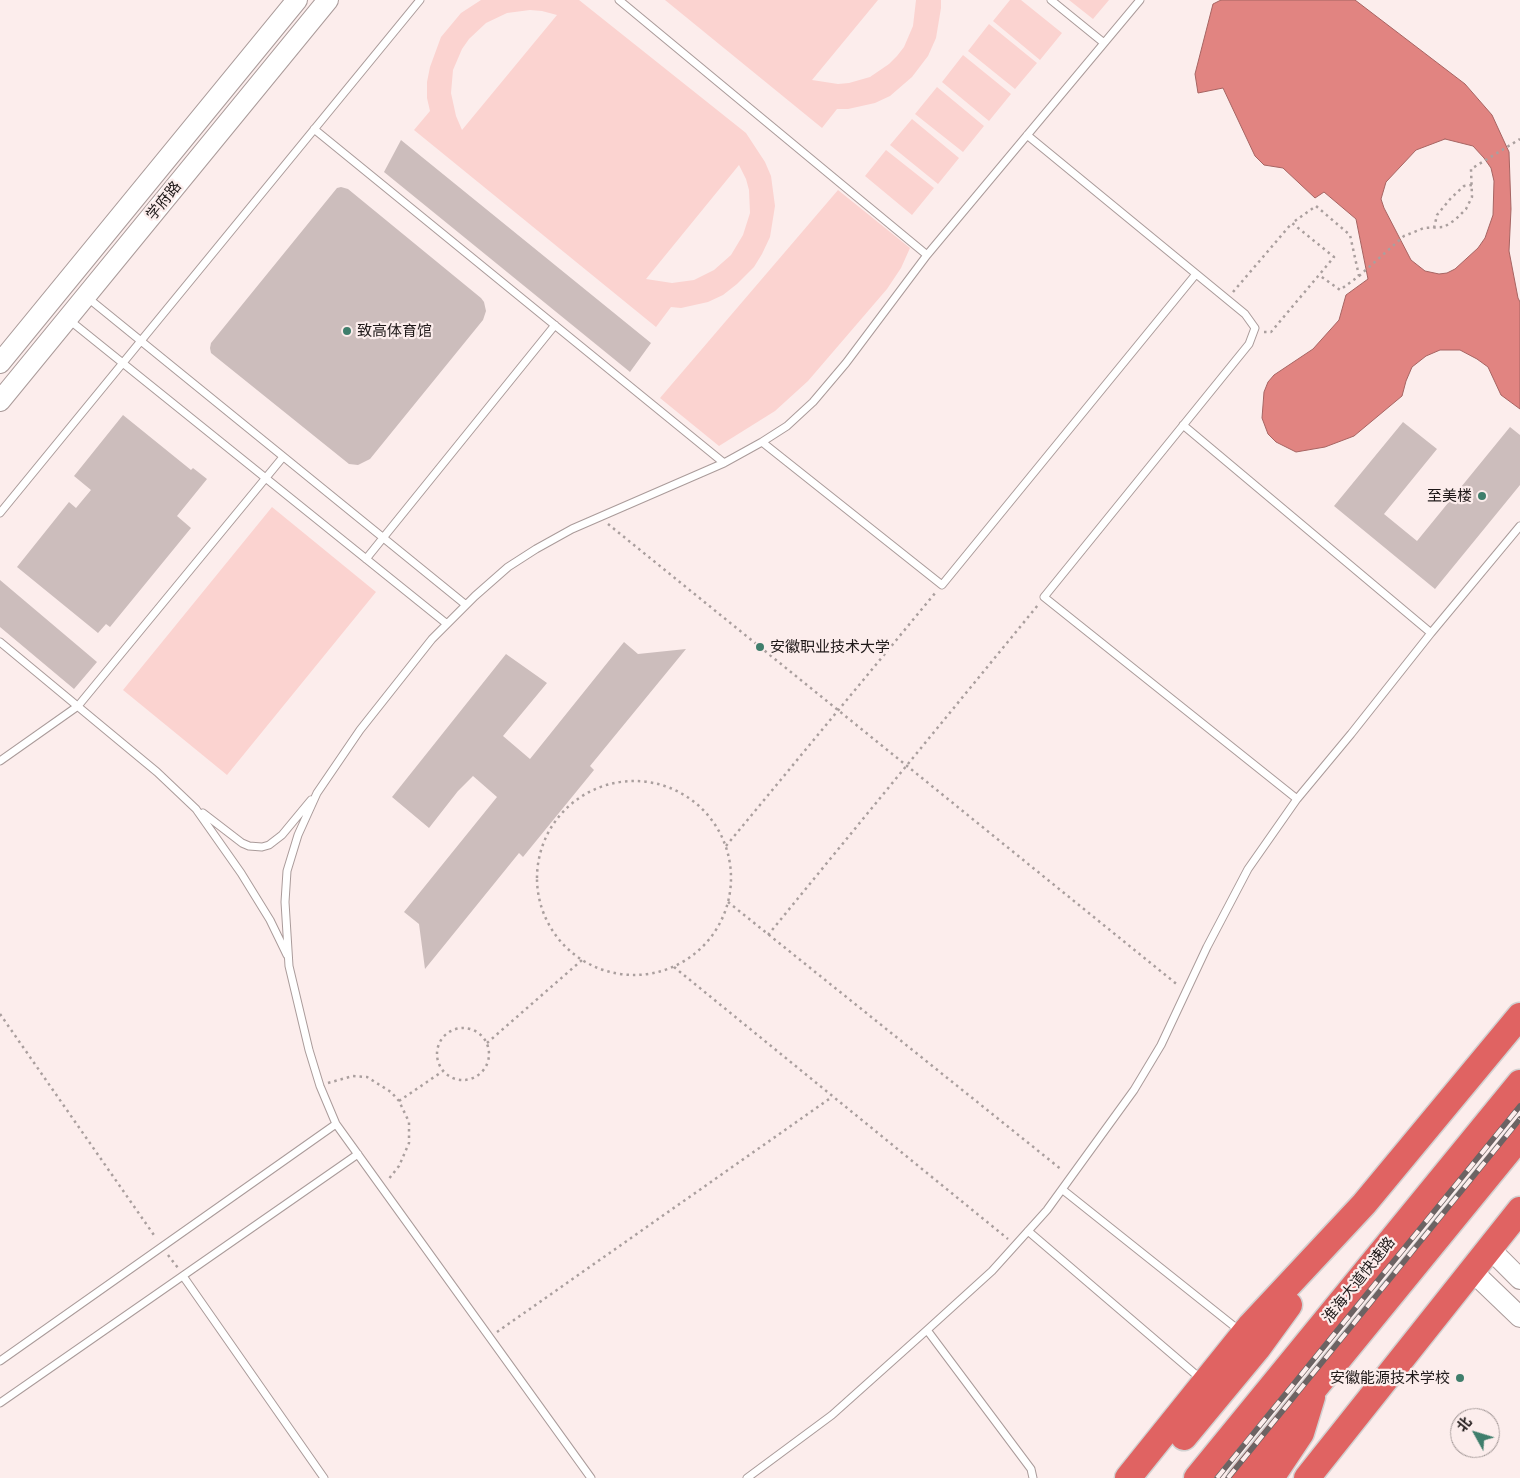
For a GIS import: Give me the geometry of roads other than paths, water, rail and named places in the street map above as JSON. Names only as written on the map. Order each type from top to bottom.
[{"type":"highway","points":[[1128,1478],[1244,1335],[1364,1204],[1520,1016]]},
{"type":"highway","name":"淮海大道快速路","points":[[1197,1478],[1520,1083]]},
{"type":"highway","points":[[1240,1478],[1520,1137]]},
{"type":"highway","points":[[1149,1478],[1257,1349],[1364,1204]]},
{"type":"highway","points":[[1307,1478],[1520,1210]]},
{"type":"highway","points":[[1272,1478],[1301,1434],[1315,1387]]},
{"type":"main road","name":"学府路","points":[[0,363],[297,0]]},
{"type":"main road","name":"学府路","points":[[0,402],[328,0]]},
{"type":"main road","points":[[1490,1248],[1520,1279]]},
{"type":"main road","points":[[1472,1271],[1520,1317]]},
{"type":"lane","points":[[0,513],[420,0]]},
{"type":"lane","points":[[619,0],[927,255]]},
{"type":"lane","points":[[1051,0],[1104,42]]},
{"type":"lane","points":[[0,642],[157,772],[196,808],[242,843],[249,846],[262,847],[268,845],[282,835],[317,793],[360,730],[432,639],[508,567],[572,529],[724,462],[762,442],[787,426],[813,402],[846,363],[927,255],[1140,0]]},
{"type":"lane","points":[[314,129],[724,462]]},
{"type":"lane","points":[[1026,135],[1227,299],[1250,319],[1255,328],[1255,333],[1249,344],[1044,598],[1297,799]]},
{"type":"lane","points":[[762,442],[942,585],[1196,274]]},
{"type":"lane","points":[[86,296],[466,605]]},
{"type":"lane","points":[[68,318],[447,624]]},
{"type":"lane","points":[[366,559],[555,325]]},
{"type":"lane","points":[[1183,425],[1431,633]]},
{"type":"lane","points":[[0,761],[78,706],[283,457]]},
{"type":"lane","points":[[747,1478],[832,1415],[992,1271],[1063,1190],[1134,1090],[1161,1045],[1248,869],[1297,799],[1520,526]]},
{"type":"lane","points":[[317,793],[298,835],[287,870],[285,902],[288,966],[308,1050],[320,1086],[336,1124],[591,1478]]},
{"type":"lane","points":[[196,808],[241,873],[270,920],[288,957]]},
{"type":"lane","points":[[0,1361],[336,1124]]},
{"type":"lane","points":[[0,1403],[358,1154]]},
{"type":"lane","points":[[1063,1190],[1244,1335]]},
{"type":"lane","points":[[1028,1231],[1205,1382]]},
{"type":"lane","points":[[183,1276],[324,1478]]},
{"type":"lane","points":[[927,1330],[1031,1469],[1033,1478]]},
{"type":"railway","points":[[1217,1478],[1520,1106]]},
{"type":"railway","points":[[1228,1478],[1520,1119]]},
{"type":"place","name":"致高体育馆","points":[[347,331]]},
{"type":"place","name":"至美楼","points":[[1482,496]]},
{"type":"place","name":"安徽职业技术大学","points":[[760,647]]},
{"type":"place","name":"安徽能源技术学校","points":[[1460,1378]]}]
